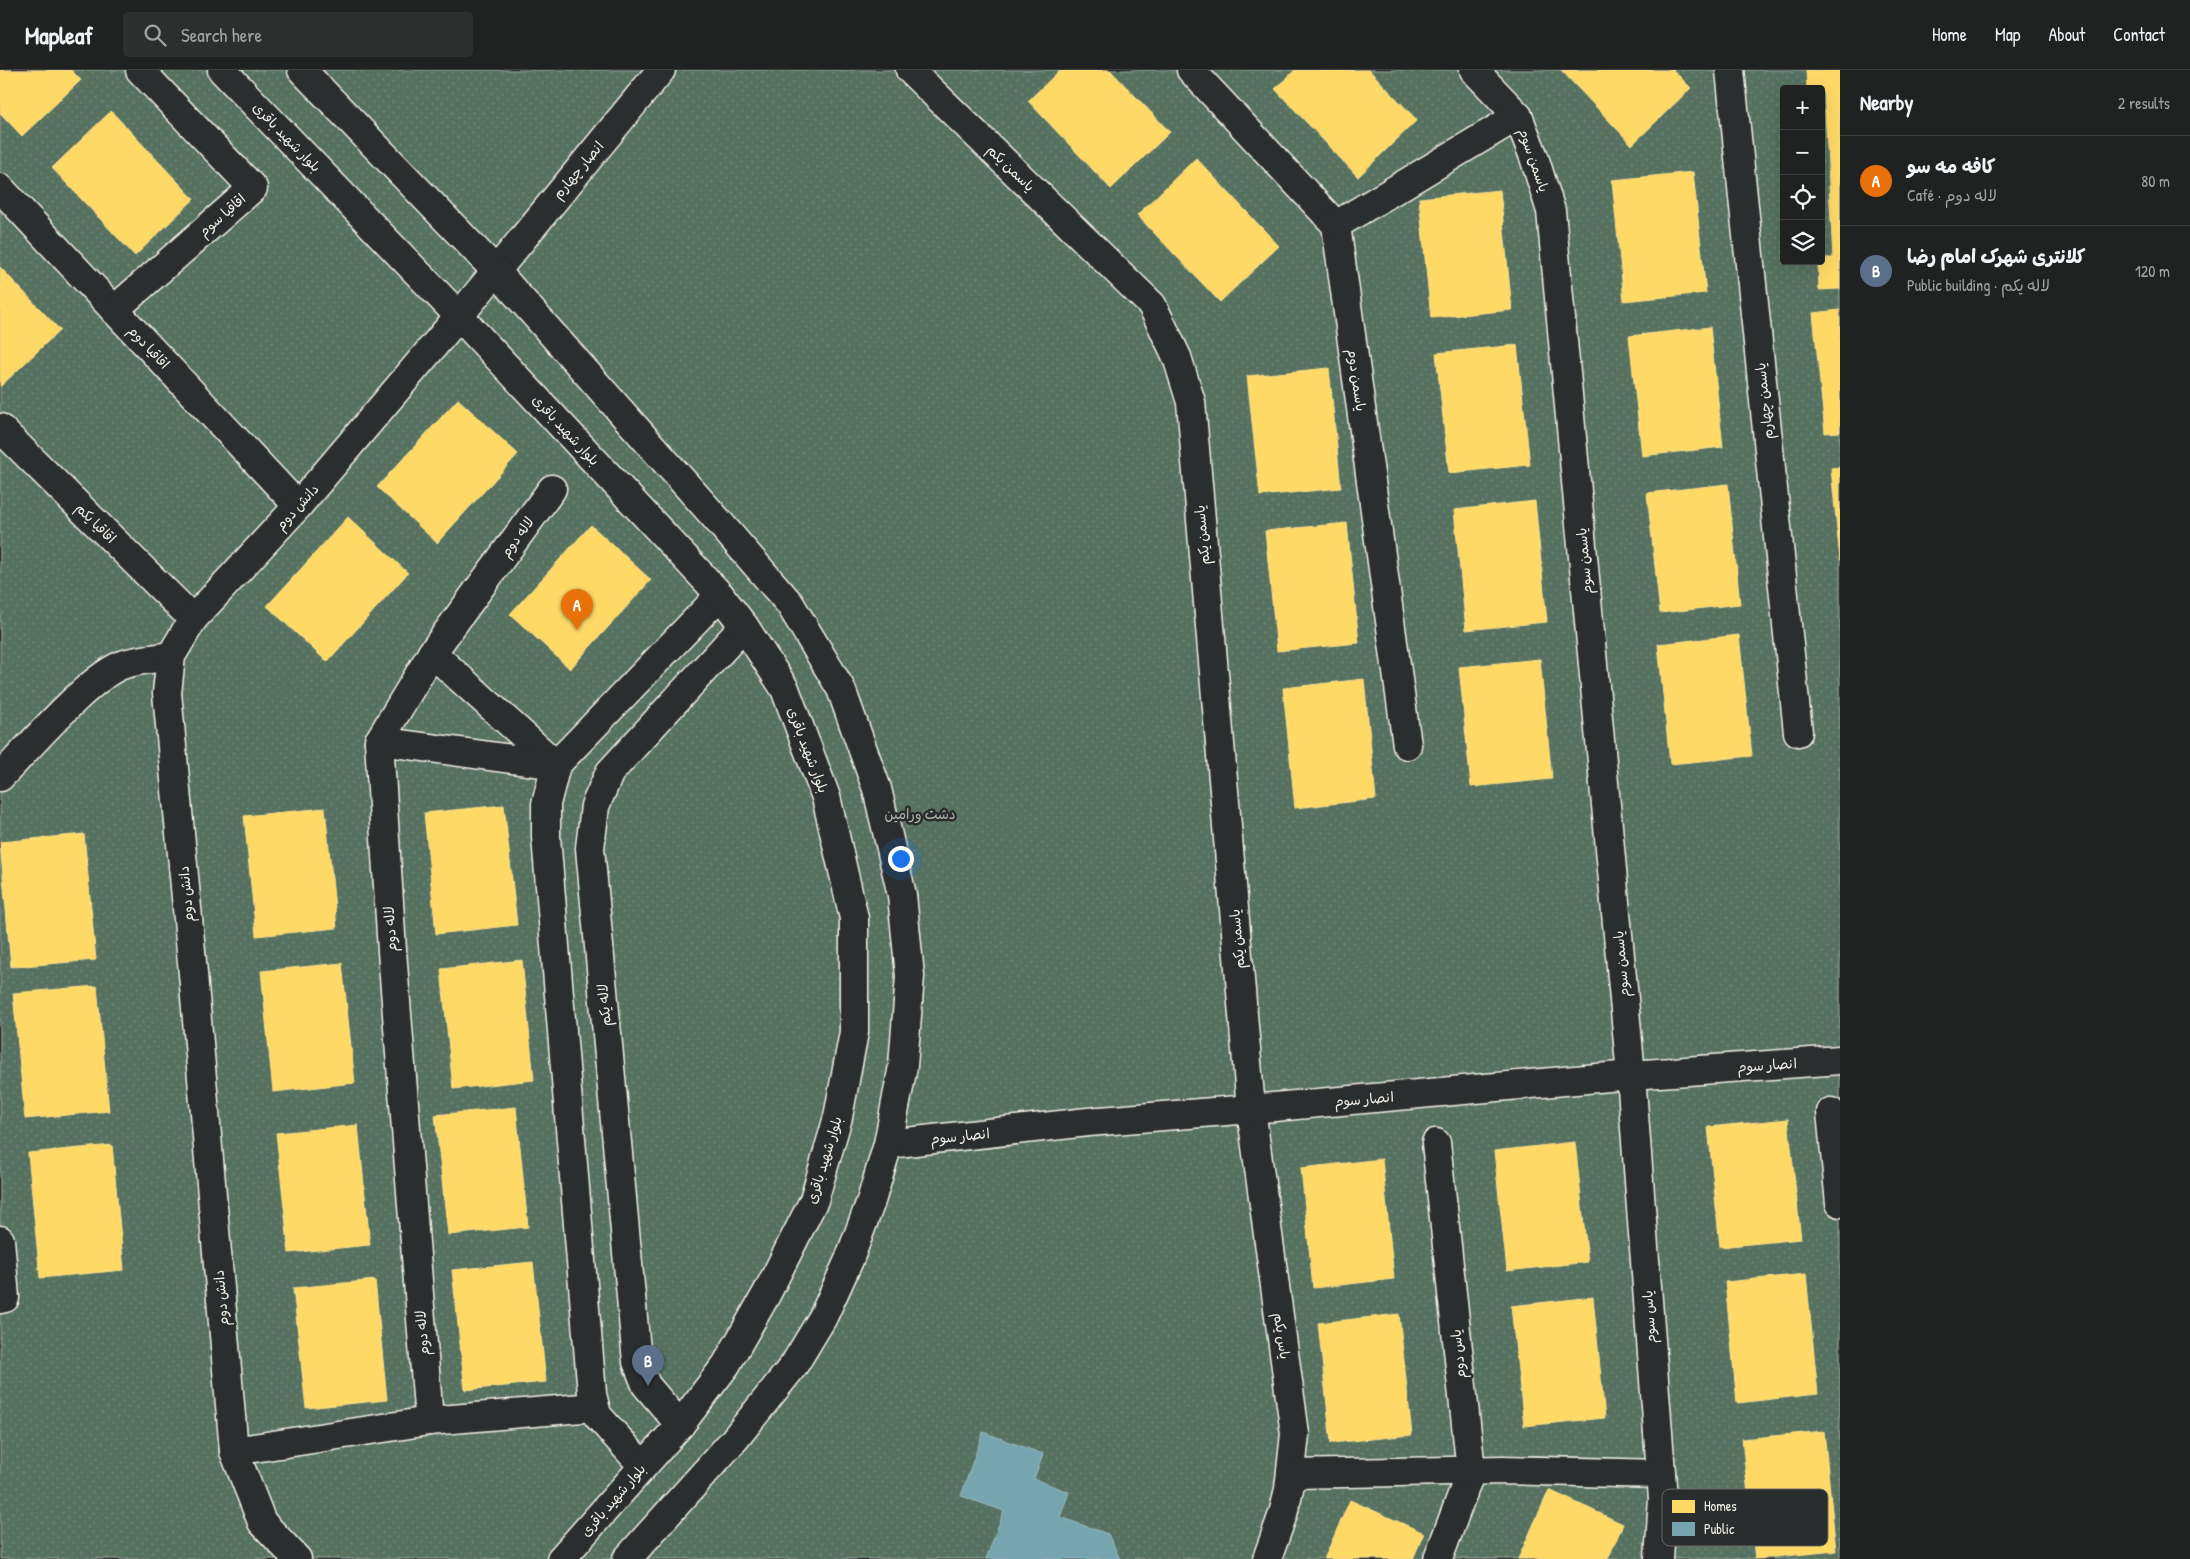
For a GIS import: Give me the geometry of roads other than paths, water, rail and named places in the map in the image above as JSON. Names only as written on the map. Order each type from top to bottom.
[{"type":"street","name":"اقاقیا سوم","points":[[114,310],[253,188],[140,70]]},
{"type":"street","name":"بلوار شهید باقری","points":[[222,70],[459,316],[720,595],[744,626],[786,689],[826,797],[854,918],[854,1032],[838,1117],[814,1200],[767,1293],[726,1365],[680,1426],[561,1559]]},
{"type":"street","points":[[302,70],[496,271],[790,604],[841,689],[877,789],[902,895],[910,976],[903,1066],[888,1144],[871,1201],[849,1260],[823,1317],[794,1365],[734,1440],[626,1559]]},
{"type":"street","name":"انصار چهارم","points":[[459,316],[661,70]]},
{"type":"street","name":"یاسمن یکم","points":[[910,70],[1152,305],[1177,357],[1191,402],[1252,1109]]},
{"type":"street","points":[[1192,70],[1336,225],[1518,116]]},
{"type":"street","name":"یاسمن سوم","points":[[1474,70],[1518,116],[1534,157],[1551,211],[1631,1075]]},
{"type":"street","name":"یاسمن چهارم","points":[[1730,70],[1798,732]]},
{"type":"street","name":"اقاقیا دوم","points":[[0,188],[298,506]]},
{"type":"street","name":"یاسمن دوم","points":[[1336,225],[1407,745]]},
{"type":"street","name":"دانش دوم","points":[[297,1559],[262,1522],[234,1451],[167,693],[171,656],[193,619],[298,506],[459,316]]},
{"type":"street","name":"اقاقیا یکم","points":[[0,428],[193,619]]},
{"type":"street","name":"لاله دوم","points":[[430,1421],[392,951],[379,741],[432,653],[552,489]]},
{"type":"street","points":[[643,1466],[602,1421],[594,1406],[546,837],[546,804],[556,765],[720,595]]},
{"type":"street","name":"لاله یکم","points":[[680,1426],[646,1385],[637,1362],[590,848],[595,806],[610,772],[744,626]]},
{"type":"street","points":[[432,653],[556,765]]},
{"type":"street","points":[[0,777],[86,690],[109,671],[125,664],[171,656]]},
{"type":"street","points":[[379,741],[556,765]]},
{"type":"street","name":"انصار سوم","points":[[888,1144],[1088,1122],[1631,1075],[1840,1060]]},
{"type":"street","name":"یاس سوم","points":[[1631,1075],[1662,1489]]},
{"type":"street","name":"یاس یکم","points":[[1252,1109],[1295,1434],[1283,1514],[1266,1559]]},
{"type":"street","points":[[1832,1112],[1840,1203]]},
{"type":"street","name":"یاس دوم","points":[[1436,1144],[1471,1471],[1438,1559]]},
{"type":"street","points":[[0,1240],[5,1298],[0,1299]]},
{"type":"street","points":[[234,1451],[430,1421],[594,1406]]},
{"type":"street","points":[[1290,1474],[1471,1471],[1661,1474]]},
{"type":"street","name":"یاس سوم","points":[[1659,1559],[1662,1514]]},
{"type":"place","name":"کافه مه سو","points":[[577,630]]},
{"type":"place","name":"کلانتری شهرک امام رضا","points":[[648,1386]]},
{"type":"park label","name":"دشت ورامین","points":[[920,814]]}]
